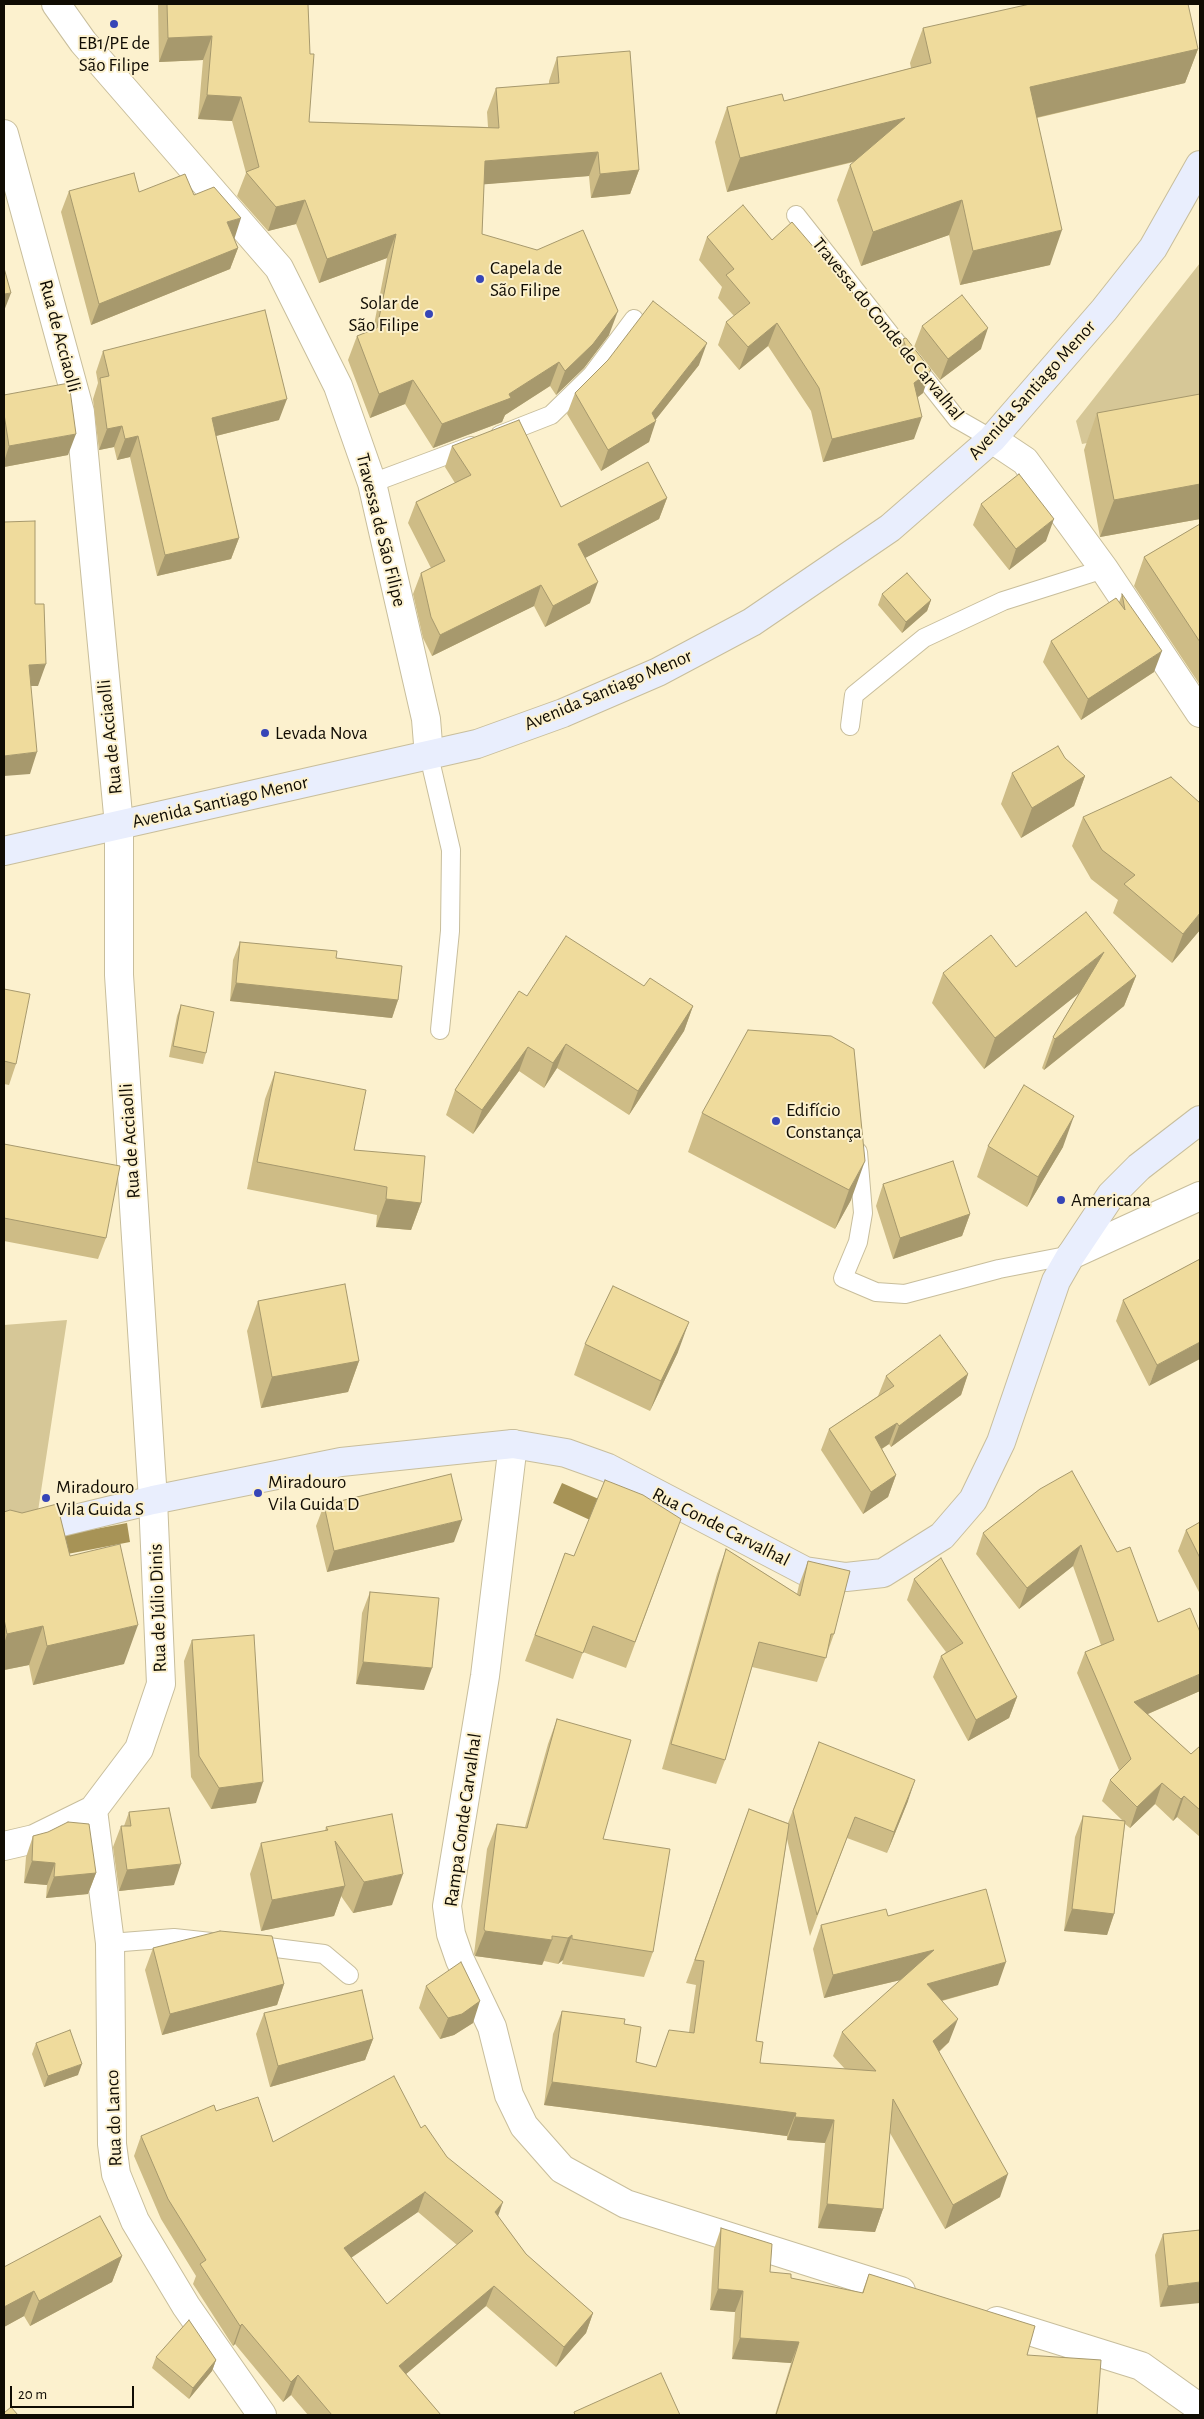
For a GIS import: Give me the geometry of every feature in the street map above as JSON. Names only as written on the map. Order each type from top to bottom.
[{"type":"street","name":"Travessa de São Filipe","points":[[56,4],[83,42],[279,268],[338,386],[372,483],[426,719],[429,756]]},
{"type":"street","name":"Rua de Acciaolli","points":[[6,144],[80,412],[120,825],[119,975],[154,1500]]},
{"type":"street","name":"Avenida Santiago Menor","points":[[4,851],[477,744],[571,709],[658,672],[752,622],[890,528],[992,439],[1104,310],[1153,248],[1200,165]]},
{"type":"street","name":"Travessa do Conde de Carvalhal","points":[[992,439],[1025,460],[1104,569],[1200,713]]},
{"type":"street","name":"Rua Conde Carvalhal","points":[[4,1536],[154,1500],[341,1462],[513,1444],[566,1453],[608,1468],[805,1570],[846,1577],[883,1573],[942,1536],[973,1500],[1001,1442],[1056,1281],[1071,1255],[1111,1194],[1139,1167],[1200,1120]]},
{"type":"street","points":[[1071,1255],[1200,1196]]},
{"type":"street","name":"Rampa Conde Carvalhal","points":[[513,1444],[485,1676],[447,1906],[450,1934],[460,1960],[492,2027],[509,2095],[524,2126],[562,2169],[626,2204],[922,2297]]},
{"type":"street","name":"Rua de Júlio Dinis","points":[[4,1846],[34,1839],[93,1810],[138,1749],[161,1684],[154,1500]]},
{"type":"street","name":"Rua do Lanco","points":[[93,1810],[110,1943],[112,2144],[116,2174],[140,2229],[186,2306],[262,2415]]},
{"type":"street","points":[[970,2312],[1141,2366],[1200,2408]]},
{"type":"lane","name":"Travessa do Conde de Carvalhal","points":[[796,215],[957,419],[992,439]]},
{"type":"lane","points":[[372,483],[551,415],[592,375],[634,319]]},
{"type":"lane","points":[[850,726],[854,695],[924,638],[1003,602],[1104,569]]},
{"type":"lane","name":"Travessa de São Filipe","points":[[429,756],[451,850],[450,931],[440,1030]]},
{"type":"lane","points":[[856,1133],[863,1213],[858,1242],[843,1278],[876,1292],[905,1294],[999,1269],[1071,1255]]},
{"type":"lane","points":[[110,1943],[174,1938],[300,1950],[324,1954],[349,1975]]},
{"type":"shaded area","points":[[1200,263],[1200,421],[1082,444],[1076,421]]},
{"type":"shaded area","points":[[67,1320],[38,1511],[4,1522],[4,1325]]},
{"type":"shaded area","points":[[562,1483],[633,1514],[590,1520],[553,1503]]},
{"type":"shaded area","points":[[127,1523],[130,1542],[57,1556],[53,1537]]},
{"type":"building","points":[[167,4],[308,4],[310,54],[314,54],[309,122],[499,128],[496,88],[559,83],[557,57],[630,51],[639,170],[600,174],[598,152],[485,161],[482,234],[537,250],[583,230],[618,311],[593,344],[565,371],[559,362],[509,394],[511,398],[442,424],[413,380],[379,394],[357,336],[377,328],[396,234],[327,259],[305,200],[276,207],[246,172],[259,167],[241,97],[207,95],[212,36],[168,38]]},
{"type":"building","points":[[1030,4],[1188,4],[1198,49],[1030,87],[1062,230],[973,251],[962,200],[873,232],[850,165],[905,118],[740,158],[727,107],[782,94],[784,101],[931,63],[923,28]]},
{"type":"building","points":[[134,173],[139,192],[185,174],[194,195],[214,187],[241,218],[227,222],[238,248],[99,304],[69,191]]},
{"type":"building","points":[[743,205],[772,240],[792,222],[911,361],[903,339],[906,338],[931,370],[914,383],[922,417],[832,439],[819,388],[777,323],[748,347],[726,322],[750,303],[726,275],[734,269],[707,237]]},
{"type":"building","points":[[4,268],[11,293],[4,294]]},
{"type":"building","points":[[962,295],[988,328],[948,359],[922,326]]},
{"type":"building","points":[[653,301],[707,343],[652,413],[656,421],[608,450],[575,393],[608,360]]},
{"type":"building","points":[[265,310],[287,399],[212,418],[239,538],[165,555],[138,436],[125,439],[122,426],[107,429],[100,378],[109,376],[103,351]]},
{"type":"building","points":[[69,383],[76,434],[9,446],[4,414],[4,395]]},
{"type":"building","points":[[1200,394],[1200,484],[1114,500],[1097,413]]},
{"type":"building","points":[[519,420],[561,507],[648,462],[667,498],[578,544],[598,582],[553,606],[541,585],[440,635],[431,617],[421,573],[445,561],[416,502],[471,475],[452,446]]},
{"type":"building","points":[[1019,474],[1054,519],[1016,549],[981,504]]},
{"type":"building","points":[[35,521],[35,604],[44,604],[46,664],[29,665],[37,752],[4,756],[4,522]]},
{"type":"building","points":[[1200,524],[1200,642],[1144,557]]},
{"type":"building","points":[[907,573],[931,600],[906,622],[882,594]]},
{"type":"building","points":[[1122,594],[1162,651],[1088,699],[1051,641],[1116,598],[1125,610]]},
{"type":"building","points":[[1058,746],[1065,758],[1085,776],[1032,808],[1012,773]]},
{"type":"building","points":[[1171,777],[1200,803],[1200,913],[1183,934],[1124,884],[1135,875],[1102,850],[1083,817]]},
{"type":"building","points":[[1086,912],[1136,976],[1055,1039],[1053,1037],[1104,952],[995,1038],[943,973],[991,935],[1016,967]]},
{"type":"building","points":[[566,936],[644,986],[650,978],[693,1006],[638,1091],[566,1044],[553,1063],[528,1047],[482,1110],[455,1090],[519,991],[527,996]]},
{"type":"building","points":[[240,942],[337,951],[336,958],[402,966],[398,1000],[236,983]]},
{"type":"building","points":[[4,989],[30,994],[16,1064],[4,1061]]},
{"type":"building","points":[[181,1005],[214,1012],[206,1053],[173,1046]]},
{"type":"building","name":"Edifício Constança","points":[[748,1030],[831,1036],[854,1049],[865,1161],[849,1190],[702,1113]]},
{"type":"building","points":[[275,1072],[366,1090],[354,1150],[425,1156],[421,1203],[386,1199],[387,1187],[257,1162]]},
{"type":"building","points":[[1024,1085],[1074,1116],[1038,1177],[988,1146]]},
{"type":"building","points":[[4,1144],[120,1166],[106,1238],[4,1218]]},
{"type":"building","points":[[953,1161],[970,1214],[900,1238],[883,1184]]},
{"type":"building","points":[[1200,1259],[1200,1342],[1157,1365],[1123,1300]]},
{"type":"building","points":[[345,1284],[359,1361],[272,1377],[258,1301]]},
{"type":"building","points":[[613,1286],[689,1322],[661,1381],[585,1344]]},
{"type":"building","points":[[940,1335],[968,1374],[899,1426],[897,1423],[875,1437],[896,1475],[871,1492],[829,1429],[894,1386],[886,1376]]},
{"type":"building","points":[[1072,1471],[1117,1552],[1130,1547],[1158,1622],[1190,1608],[1200,1632],[1200,1674],[1134,1702],[1191,1754],[1200,1746],[1200,1810],[1184,1796],[1181,1799],[1162,1783],[1137,1807],[1110,1780],[1131,1759],[1085,1652],[1114,1640],[1081,1545],[1027,1588],[983,1533],[1040,1489]]},
{"type":"building","points":[[451,1474],[462,1520],[334,1551],[324,1505]]},
{"type":"building","points":[[605,1480],[643,1495],[681,1519],[635,1642],[593,1626],[583,1653],[535,1635],[565,1553],[574,1556]]},
{"type":"building","points":[[57,1504],[70,1556],[120,1544],[138,1625],[47,1646],[43,1626],[7,1634],[4,1619],[4,1512],[10,1510],[22,1513]]},
{"type":"building","points":[[1200,1522],[1200,1558],[1186,1530]]},
{"type":"building","points":[[726,1549],[800,1596],[808,1561],[850,1571],[834,1634],[831,1634],[826,1658],[759,1642],[725,1760],[671,1744]]},
{"type":"building","points":[[941,1558],[1017,1697],[976,1720],[941,1656],[963,1643],[914,1579]]},
{"type":"building","points":[[370,1592],[439,1598],[432,1668],[363,1662]]},
{"type":"building","points":[[254,1635],[263,1782],[219,1788],[199,1756],[192,1640]]},
{"type":"building","points":[[557,1719],[631,1740],[603,1839],[670,1849],[653,1952],[572,1939],[572,1935],[568,1938],[552,1936],[552,1940],[485,1931],[484,1929],[497,1824],[527,1828]]},
{"type":"building","points":[[819,1742],[915,1780],[894,1832],[855,1817],[817,1915],[793,1811]]},
{"type":"building","points":[[169,1808],[181,1864],[127,1870],[121,1826],[131,1826],[129,1812]]},
{"type":"building","points":[[749,1809],[789,1824],[756,2041],[763,2042],[760,2063],[876,2071],[842,2032],[934,1950],[833,1975],[821,1925],[886,1909],[888,1916],[986,1889],[1006,1962],[927,1984],[958,2019],[933,2041],[1008,2174],[953,2205],[893,2099],[883,2209],[827,2204],[834,2120],[795,2117],[796,2113],[552,2082],[562,2011],[625,2019],[624,2024],[641,2027],[636,2062],[656,2067],[669,2030],[694,2033],[704,1961],[695,1960]]},
{"type":"building","points":[[392,1814],[403,1874],[364,1882],[335,1841],[345,1886],[272,1900],[261,1843],[328,1830],[326,1827]]},
{"type":"building","points":[[1083,1816],[1125,1821],[1114,1914],[1072,1909]]},
{"type":"building","points":[[68,1822],[89,1824],[96,1873],[54,1877],[55,1863],[32,1861],[33,1836],[48,1832]]},
{"type":"building","points":[[220,1931],[272,1936],[284,1984],[170,2014],[153,1948]]},
{"type":"building","points":[[461,1962],[480,2001],[462,2014],[448,2018],[426,1986]]},
{"type":"building","points":[[362,1990],[373,2039],[278,2066],[264,2013]]},
{"type":"building","points":[[70,2030],[82,2064],[48,2076],[36,2043]]},
{"type":"building","points":[[394,2076],[421,2128],[425,2125],[447,2157],[503,2202],[495,2212],[526,2254],[593,2313],[564,2347],[494,2286],[399,2366],[441,2415],[332,2415],[298,2375],[291,2382],[242,2324],[240,2326],[200,2264],[206,2260],[168,2199],[141,2136],[214,2105],[216,2111],[258,2097],[273,2142]],"holes":[[[425,2192],[473,2231],[387,2304],[344,2248]]]},
{"type":"building","points":[[100,2216],[122,2256],[39,2301],[34,2291],[4,2307],[4,2267]]},
{"type":"building","points":[[721,2228],[772,2244],[770,2272],[791,2274],[791,2278],[863,2293],[869,2274],[1035,2326],[1027,2355],[1101,2360],[1097,2415],[776,2415],[799,2342],[740,2338],[743,2291],[718,2289]]},
{"type":"building","points":[[1200,2230],[1200,2282],[1168,2286],[1163,2234]]},
{"type":"building","points":[[189,2320],[216,2360],[193,2388],[156,2357]]},
{"type":"building","points":[[661,2373],[680,2415],[575,2415],[574,2412]]},
{"type":"building","points":[[11,2407],[18,2415],[4,2415],[4,2413]]},
{"type":"place","name":"EB1/PE de São Filipe","points":[[114,24]]},
{"type":"place","name":"Capela de São Filipe","points":[[480,279]]},
{"type":"place","name":"Solar de São Filipe","points":[[429,314]]},
{"type":"place","name":"Levada Nova","points":[[265,733]]},
{"type":"place","name":"Edifício Constança","points":[[776,1121]]},
{"type":"place","name":"Americana","points":[[1061,1200]]},
{"type":"place","name":"Miradouro Vila Guida D","points":[[258,1493]]},
{"type":"place","name":"Miradouro Vila Guida S","points":[[46,1498]]}]
